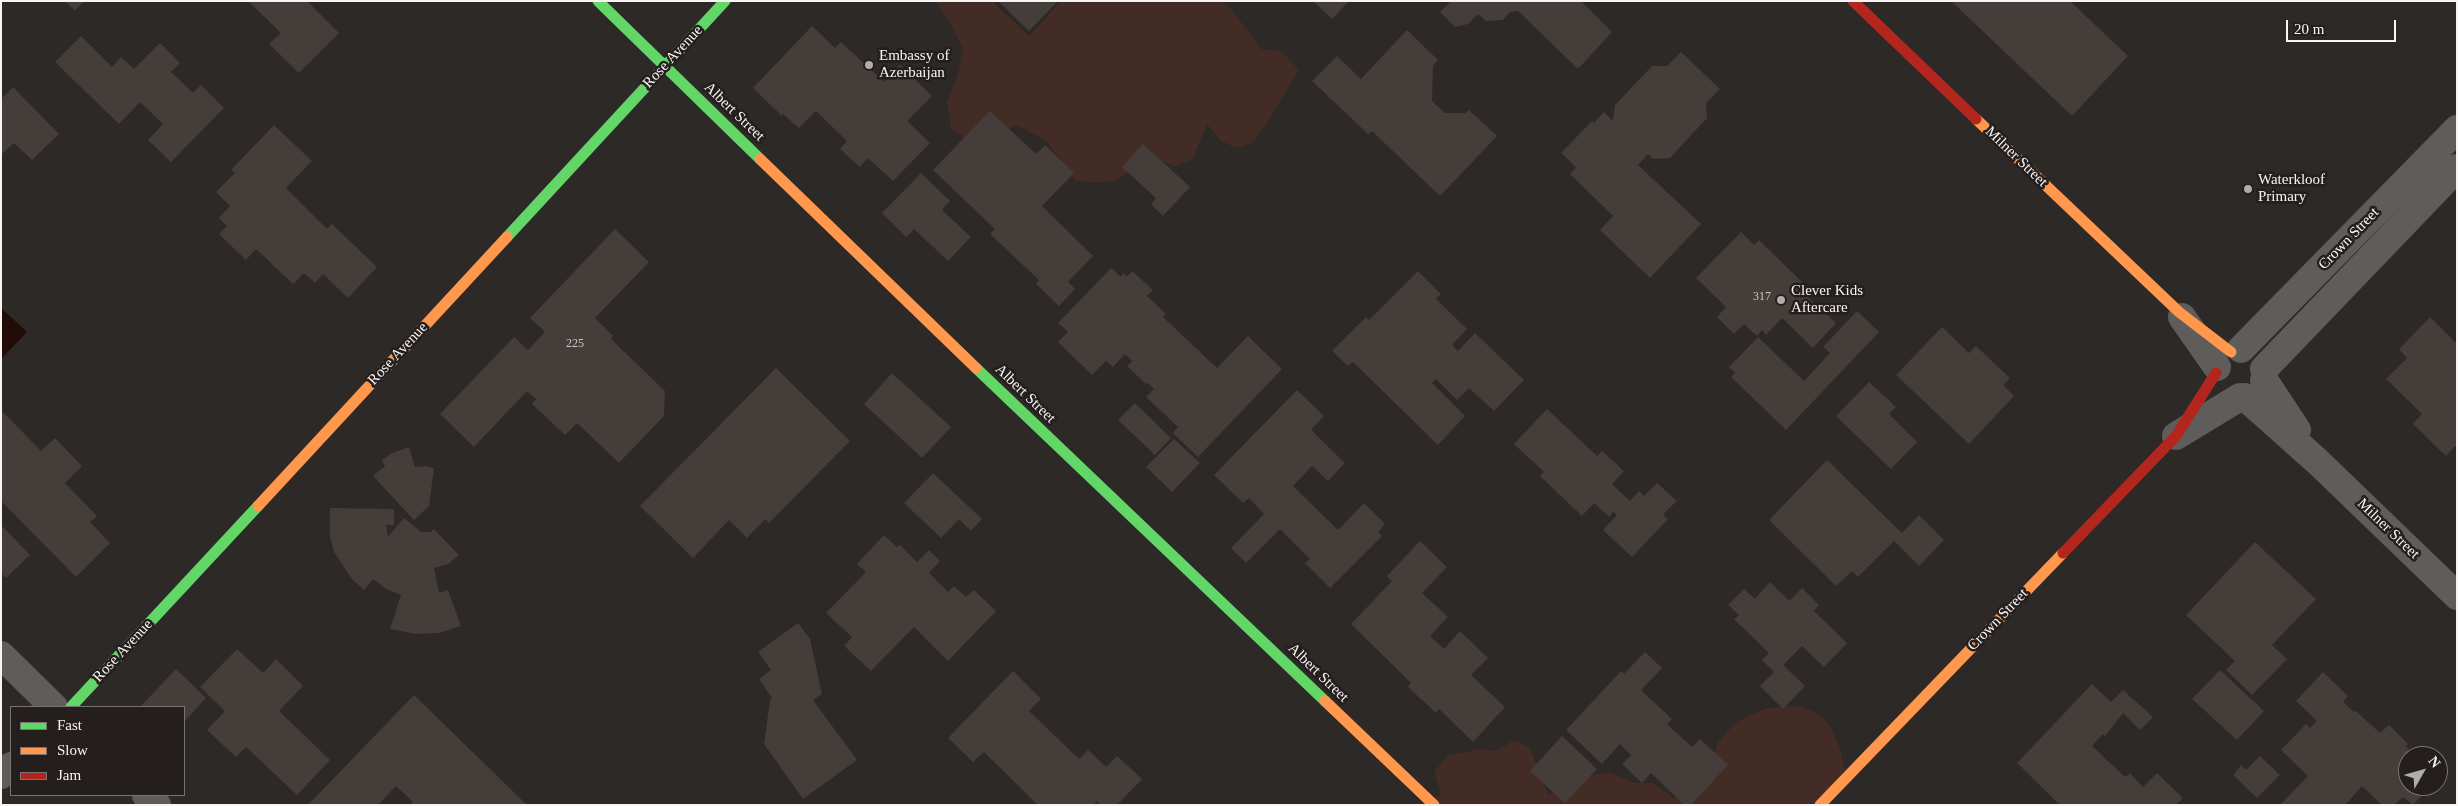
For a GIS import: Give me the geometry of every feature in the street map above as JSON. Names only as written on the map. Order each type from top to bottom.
[{"type":"street","name":"Albert Street","points":[[598,1],[940,334],[1434,805]]},
{"type":"street","name":"Rose Avenue","points":[[72,706],[725,1]]},
{"type":"street","name":"Milner Street","points":[[1853,1],[2179,312],[2226,360],[2218,383],[2225,392],[2253,386],[2318,462],[2457,596]]},
{"type":"street","name":"Crown Street","points":[[1820,805],[2176,436],[2226,360],[2457,129]]},
{"type":"street","name":"Crown Street","points":[[2176,436],[2253,386],[2457,168]]},
{"type":"street","points":[[2226,360],[2256,355],[2253,386]]},
{"type":"street","points":[[1,655],[53,706]]},
{"type":"street","points":[[147,796],[157,805]]},
{"type":"shaded area","points":[[935,1],[992,1],[1029,36],[1061,1],[1222,1],[1232,10],[1261,49],[1281,51],[1299,70],[1266,125],[1252,143],[1236,148],[1220,140],[1207,124],[1192,160],[1176,166],[1146,158],[1122,177],[1115,180],[1107,182],[1076,181],[1046,141],[1017,125],[985,139],[967,139],[951,128],[947,102],[958,73],[963,49],[950,22]]},
{"type":"shaded area","points":[[1,308],[27,332],[1,359]]},
{"type":"shaded area","points":[[1801,706],[1820,716],[1832,730],[1845,769],[1826,805],[1425,805],[1441,794],[1434,772],[1447,756],[1481,749],[1495,751],[1515,740],[1530,748],[1548,795],[1573,780],[1610,772],[1633,783],[1653,783],[1674,798],[1711,773],[1717,743],[1736,722],[1766,708]]},
{"type":"building","points":[[65,1],[84,1],[75,11]]},
{"type":"building","points":[[248,1],[307,1],[339,33],[299,73],[269,44],[281,33]]},
{"type":"building","points":[[998,1],[1058,1],[1029,31]]},
{"type":"building","points":[[1313,1],[1349,1],[1332,19]]},
{"type":"building","points":[[1451,1],[1581,1],[1612,32],[1578,69],[1518,11],[1510,12],[1503,20],[1486,21],[1478,14],[1468,24],[1455,27],[1440,12]]},
{"type":"building","points":[[1951,1],[2070,1],[2128,56],[2072,116]]},
{"type":"building","points":[[812,26],[835,48],[841,42],[884,82],[900,65],[932,96],[907,121],[930,143],[893,181],[868,158],[860,167],[840,149],[847,141],[816,111],[799,128],[783,114],[782,116],[753,88]]},
{"type":"building","points":[[1407,30],[1438,60],[1433,66],[1432,101],[1445,113],[1465,113],[1469,110],[1497,136],[1440,196],[1372,131],[1368,134],[1312,81],[1337,56],[1361,79]]},
{"type":"building","points":[[81,36],[112,67],[121,57],[134,69],[160,43],[180,63],[171,72],[193,93],[201,85],[224,108],[171,162],[148,140],[163,124],[140,102],[119,124],[55,62]]},
{"type":"building","points":[[1681,52],[1720,89],[1706,103],[1707,118],[1670,158],[1653,159],[1648,154],[1638,165],[1701,224],[1650,278],[1600,230],[1613,216],[1570,174],[1576,167],[1561,153],[1592,121],[1594,123],[1604,112],[1613,121],[1615,105],[1652,66],[1667,66]]},
{"type":"building","points":[[13,87],[59,134],[32,160],[14,143],[1,155],[1,99]]},
{"type":"building","points":[[990,111],[1036,154],[1045,145],[1074,173],[1042,206],[1093,256],[1068,282],[1075,289],[1059,306],[1036,284],[1039,280],[990,234],[995,229],[933,170]]},
{"type":"building","points":[[274,125],[312,161],[286,188],[327,229],[332,224],[377,267],[348,298],[323,274],[315,283],[304,273],[293,284],[256,249],[246,260],[219,234],[227,226],[219,218],[230,206],[216,192],[235,173],[231,170]]},
{"type":"building","points":[[1143,144],[1190,187],[1163,216],[1151,204],[1156,198],[1122,167]]},
{"type":"building","points":[[921,173],[950,201],[942,210],[971,237],[948,261],[914,229],[906,237],[882,213]]},
{"type":"building","points":[[615,229],[649,262],[595,318],[613,336],[611,339],[665,391],[664,416],[619,463],[577,423],[565,435],[532,404],[536,399],[527,391],[474,447],[440,414],[514,337],[528,350],[545,332],[530,318]]},
{"type":"building","points":[[1741,232],[1754,245],[1759,240],[1803,283],[1798,288],[1836,323],[1813,348],[1782,318],[1766,335],[1762,330],[1757,336],[1744,324],[1734,334],[1717,317],[1726,307],[1696,278]]},
{"type":"building","points":[[1111,268],[1121,277],[1123,273],[1127,277],[1132,271],[1153,290],[1147,296],[1166,314],[1163,317],[1217,368],[1248,336],[1282,369],[1198,457],[1173,433],[1178,427],[1146,397],[1154,389],[1127,366],[1132,361],[1125,354],[1113,367],[1106,361],[1092,375],[1058,342],[1068,332],[1058,323]]},
{"type":"building","points":[[1418,271],[1441,294],[1436,299],[1467,329],[1452,345],[1458,351],[1475,333],[1524,380],[1494,411],[1469,388],[1457,400],[1436,379],[1432,383],[1465,416],[1438,445],[1353,362],[1348,366],[1332,351],[1366,317],[1369,320]]},
{"type":"building","points":[[1857,311],[1879,332],[1786,430],[1731,377],[1735,373],[1729,367],[1758,337],[1804,381],[1830,353],[1823,347]]},
{"type":"building","points":[[2430,317],[2457,344],[2457,448],[2455,446],[2446,456],[2413,424],[2422,414],[2386,379],[2407,358],[2399,349]]},
{"type":"building","points":[[1942,327],[1969,353],[1976,346],[2010,378],[2003,385],[2014,396],[1969,444],[1896,375]]},
{"type":"building","points":[[776,368],[850,441],[769,523],[765,519],[747,538],[729,520],[693,558],[640,506]]},
{"type":"building","points":[[892,373],[951,427],[922,458],[864,404]]},
{"type":"building","points":[[1869,382],[1896,407],[1889,414],[1917,442],[1891,469],[1836,416]]},
{"type":"building","points":[[1297,390],[1324,416],[1311,430],[1345,463],[1328,481],[1312,466],[1293,486],[1338,530],[1364,503],[1385,524],[1378,532],[1382,536],[1330,588],[1305,563],[1310,559],[1280,529],[1246,563],[1231,548],[1264,514],[1249,498],[1243,503],[1214,475]]},
{"type":"building","points":[[1135,403],[1171,438],[1155,455],[1118,420]]},
{"type":"building","points":[[1547,409],[1597,456],[1602,451],[1624,471],[1612,484],[1630,501],[1639,491],[1644,496],[1657,483],[1677,501],[1663,514],[1668,519],[1632,557],[1603,530],[1617,515],[1613,512],[1609,517],[1594,503],[1582,516],[1540,476],[1544,472],[1514,444]]},
{"type":"building","points":[[1,410],[41,451],[55,438],[82,466],[65,483],[97,516],[90,522],[110,543],[76,577],[1,501]]},
{"type":"building","points":[[1174,439],[1200,463],[1172,492],[1146,467]]},
{"type":"building","points":[[409,447],[415,467],[425,466],[434,468],[429,506],[414,520],[373,476],[385,466],[382,460],[392,453]]},
{"type":"building","points":[[1827,460],[1902,533],[1919,515],[1944,540],[1919,566],[1894,541],[1858,577],[1852,571],[1836,586],[1769,520]]},
{"type":"building","points":[[933,473],[982,519],[971,531],[959,519],[941,538],[904,503]]},
{"type":"building","points":[[330,508],[394,509],[394,525],[386,525],[388,537],[404,518],[421,532],[430,532],[434,529],[459,555],[448,564],[434,568],[439,593],[448,590],[461,626],[439,633],[416,634],[390,629],[401,595],[386,589],[373,579],[364,590],[352,579],[334,552],[330,537]]},
{"type":"building","points":[[1,525],[30,555],[6,578],[1,573]]},
{"type":"building","points":[[884,535],[897,547],[900,545],[917,562],[929,550],[940,561],[929,573],[948,592],[954,586],[966,597],[974,590],[996,611],[948,661],[914,627],[871,671],[844,646],[852,637],[826,613],[866,572],[857,564]]},
{"type":"building","points":[[1420,541],[1447,567],[1422,593],[1448,617],[1430,636],[1444,649],[1460,631],[1488,658],[1471,675],[1505,707],[1473,742],[1439,709],[1436,713],[1408,687],[1411,683],[1351,624],[1392,581],[1387,576]]},
{"type":"building","points":[[2255,542],[2316,599],[2272,645],[2287,659],[2252,695],[2226,670],[2235,661],[2186,615]]},
{"type":"building","points":[[1770,582],[1789,601],[1802,588],[1819,605],[1814,611],[1847,643],[1824,667],[1802,646],[1783,665],[1805,686],[1783,709],[1760,686],[1774,672],[1762,660],[1769,653],[1734,619],[1739,615],[1728,605],[1744,589],[1755,599]]},
{"type":"building","points":[[798,623],[810,639],[822,694],[813,700],[857,760],[803,799],[764,744],[770,700],[772,698],[759,679],[771,670],[758,652]]},
{"type":"building","points":[[237,649],[263,673],[276,659],[303,686],[279,711],[330,760],[297,795],[246,747],[236,757],[207,730],[225,711],[200,687]]},
{"type":"building","points":[[1645,652],[1662,668],[1641,690],[1672,719],[1667,724],[1692,747],[1700,739],[1728,765],[1691,805],[1684,805],[1651,773],[1642,783],[1622,764],[1631,755],[1620,744],[1602,764],[1566,730],[1621,671],[1624,674]]},
{"type":"building","points":[[176,669],[206,698],[185,721],[185,706],[141,706]]},
{"type":"building","points":[[2220,670],[2264,711],[2237,740],[2192,699]]},
{"type":"building","points":[[1013,671],[1041,699],[1029,711],[1079,759],[1088,750],[1106,767],[1117,756],[1142,779],[1117,805],[1101,805],[1097,801],[1093,805],[1038,805],[984,752],[973,762],[948,738]]},
{"type":"building","points":[[2323,672],[2348,696],[2343,702],[2354,712],[2356,711],[2380,733],[2389,725],[2408,744],[2406,746],[2398,746],[2398,796],[2422,796],[2413,805],[2403,797],[2394,805],[2382,805],[2362,786],[2345,805],[2280,805],[2308,776],[2281,750],[2306,724],[2310,728],[2317,721],[2296,701]]},
{"type":"building","points":[[2092,684],[2111,702],[2123,690],[2153,717],[2140,730],[2123,713],[2105,736],[2103,734],[2092,746],[2125,777],[2130,773],[2143,787],[2157,773],[2183,798],[2176,805],[2060,805],[2017,763]]},
{"type":"building","points":[[414,695],[527,805],[410,805],[413,802],[396,786],[378,805],[310,805]]},
{"type":"building","points":[[1562,736],[1597,769],[1565,803],[1530,771]]},
{"type":"building","points":[[2260,756],[2280,775],[2257,798],[2233,775],[2241,765],[2246,770]]},
{"type":"traffic: fast","points":[[598,1],[760,159]]},
{"type":"traffic: fast","points":[[507,237],[725,1]]},
{"type":"traffic: fast","points":[[976,368],[1325,701]]},
{"type":"traffic: fast","points":[[72,706],[258,506]]},
{"type":"traffic: slow","points":[[1976,119],[2179,312],[2231,352]]},
{"type":"traffic: slow","points":[[760,159],[976,368]]},
{"type":"traffic: slow","points":[[258,506],[507,237]]},
{"type":"traffic: slow","points":[[1820,805],[2063,553]]},
{"type":"traffic: slow","points":[[1325,701],[1434,805]]},
{"type":"traffic: jam","points":[[1853,1],[1976,119]]},
{"type":"traffic: jam","points":[[2063,553],[2176,436],[2216,373]]},
{"type":"place","name":"Embassy of Azerbaijan","points":[[869,65]]},
{"type":"place","name":"Waterkloof Primary","points":[[2248,189]]},
{"type":"place","name":"Clever Kids Aftercare","points":[[1781,300]]}]
